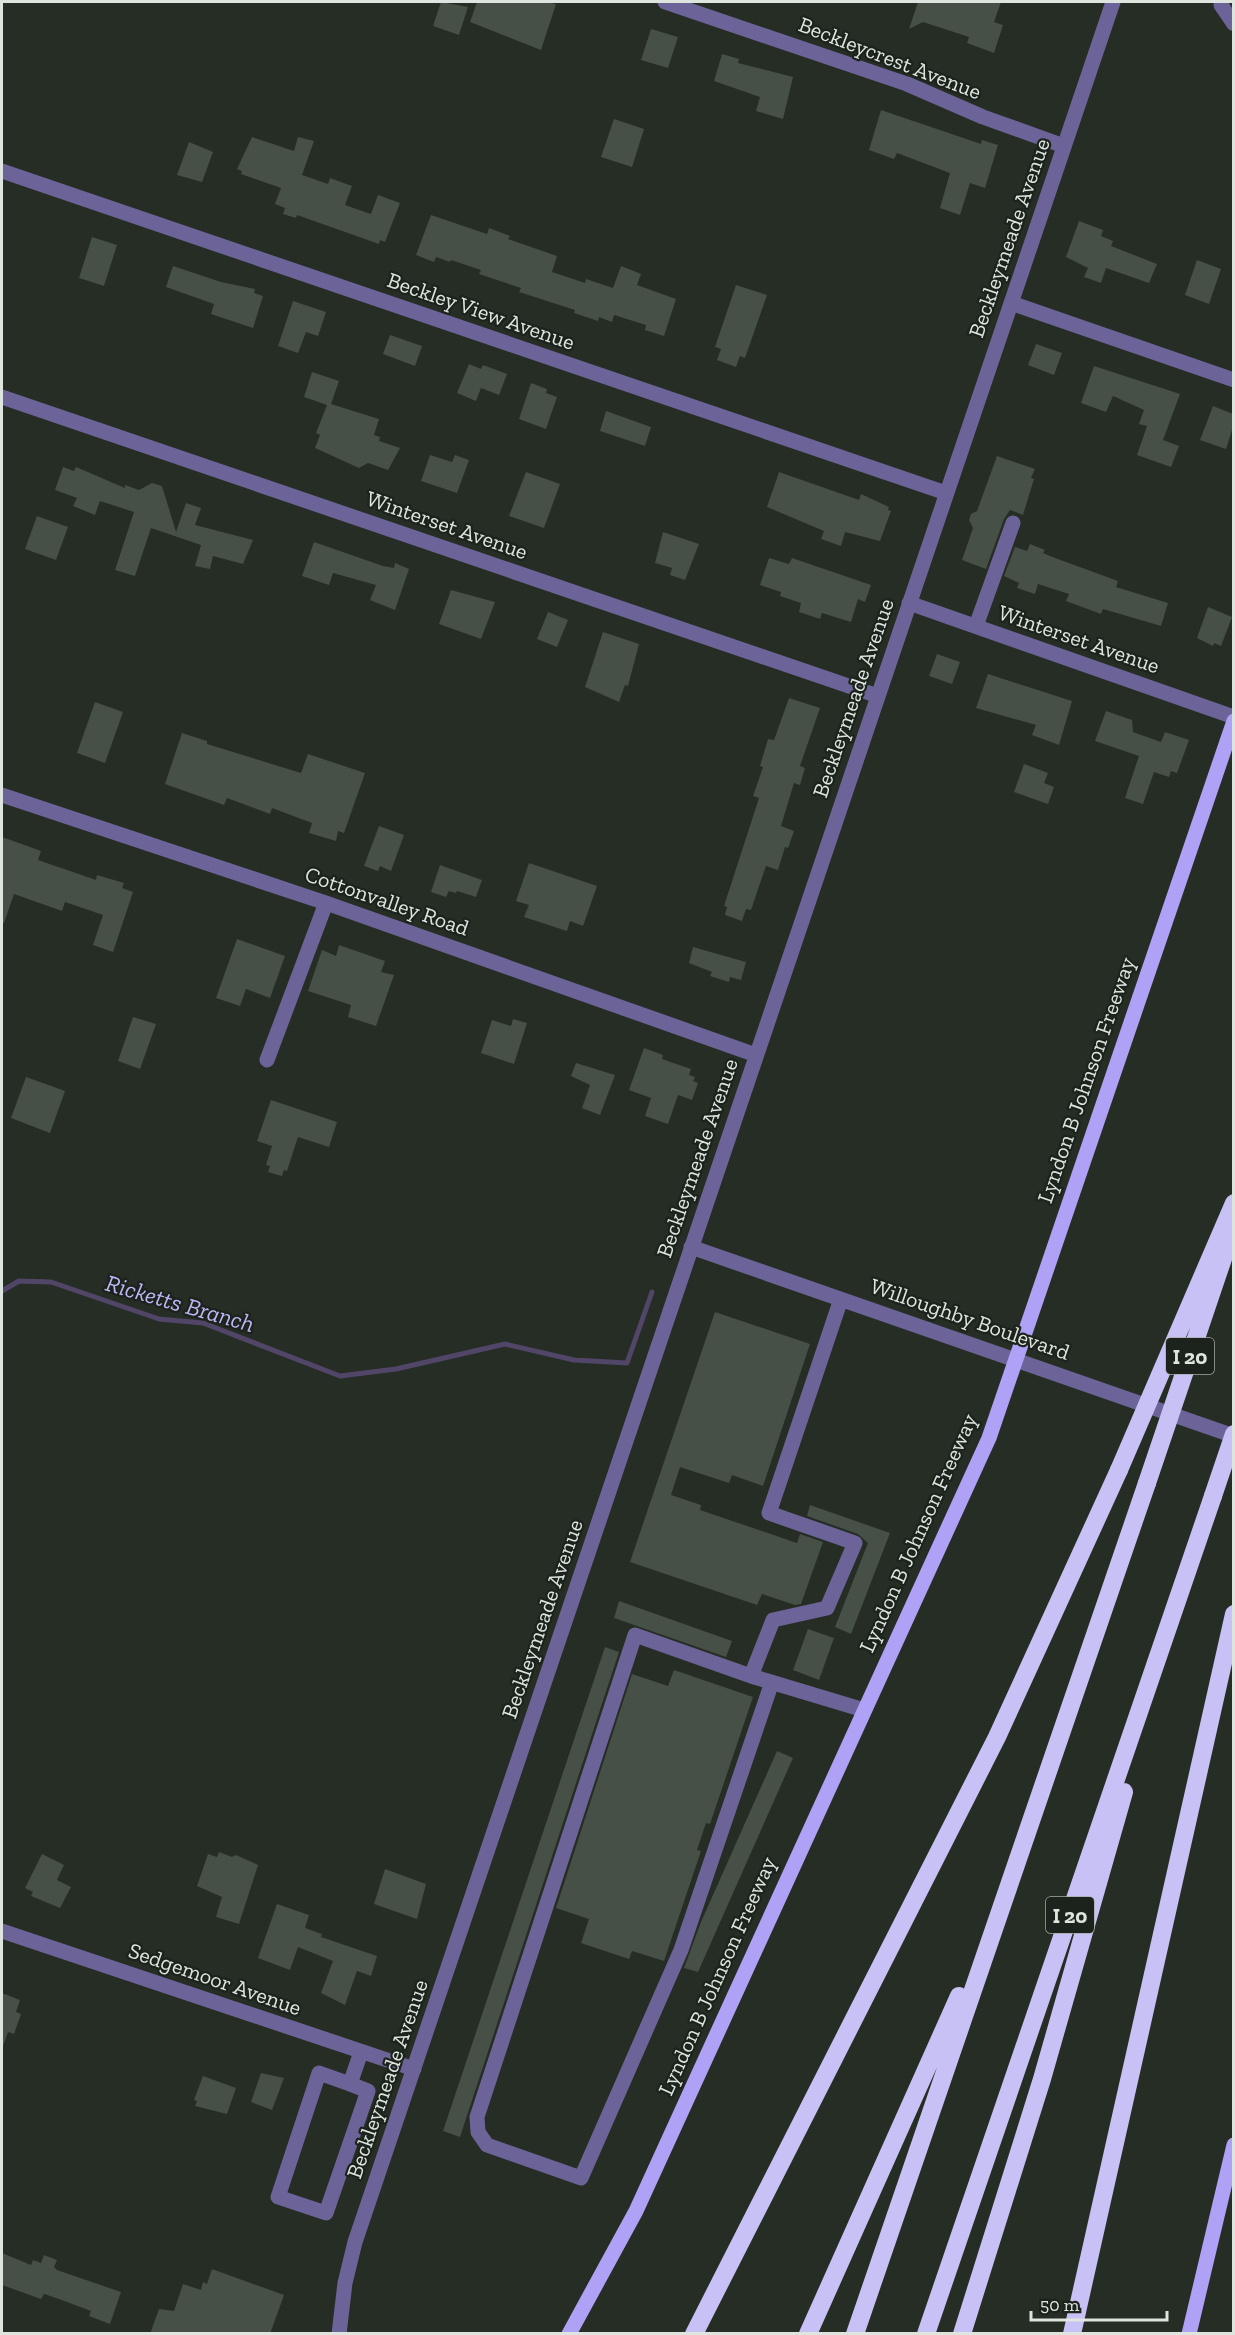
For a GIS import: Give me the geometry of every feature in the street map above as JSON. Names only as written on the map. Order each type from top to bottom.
[{"type":"highway","points":[[694,2334],[997,1737],[1119,1470],[1233,1203]]},
{"type":"highway","name":"I 20","points":[[855,2334],[1233,1228]]},
{"type":"highway","name":"I 20","points":[[926,2334],[1233,1435]]},
{"type":"highway","points":[[962,2334],[1042,2079],[1181,1591]]},
{"type":"highway","points":[[1071,2334],[1233,1614]]},
{"type":"highway","points":[[808,2334],[1003,1900]]},
{"type":"main road","name":"Lyndon B Johnson Freeway","points":[[569,2334],[636,2211],[726,2020],[864,1710],[929,1575],[989,1438],[1233,719]]},
{"type":"main road","points":[[1189,2334],[1233,2145]]},
{"type":"street","name":"Beckleycrest Avenue","points":[[665,2],[907,84],[983,117],[1064,146]]},
{"type":"street","name":"Beckleymeade Avenue","points":[[339,2334],[345,2283],[355,2242],[1113,2]]},
{"type":"street","points":[[1222,2],[1221,5],[1233,24]]},
{"type":"street","name":"Beckley View Avenue","points":[[2,171],[946,493]]},
{"type":"street","points":[[1011,303],[1233,380]]},
{"type":"street","name":"Winterset Avenue","points":[[2,397],[878,696]]},
{"type":"street","points":[[976,626],[1013,522]]},
{"type":"street","name":"Winterset Avenue","points":[[909,603],[1233,719]]},
{"type":"street","name":"Cottonvalley Road","points":[[2,795],[326,903],[756,1055]]},
{"type":"street","points":[[267,1060],[326,903]]},
{"type":"street","name":"Willoughby Boulevard","points":[[691,1247],[1233,1435]]},
{"type":"street","points":[[752,1676],[773,1620],[827,1608],[855,1543],[769,1514],[841,1299]]},
{"type":"street","points":[[772,1682],[681,1950],[581,2178],[487,2145],[478,2132],[477,2117],[635,1635],[752,1676],[772,1682],[864,1710]]},
{"type":"street","name":"Sedgemoor Avenue","points":[[2,1931],[414,2069]]},
{"type":"street","points":[[350,2084],[361,2052]]},
{"type":"street","points":[[319,2073],[350,2084],[368,2091],[326,2213],[279,2197],[319,2073]]},
{"type":"building","points":[[441,2],[468,7],[459,35],[433,26]]},
{"type":"building","points":[[477,2],[556,4],[541,50],[470,22]]},
{"type":"building","points":[[918,2],[1001,2],[994,22],[1003,25],[994,53],[967,43],[969,37],[923,22],[909,29]]},
{"type":"building","points":[[651,29],[678,37],[668,68],[641,60]]},
{"type":"building","points":[[722,54],[739,59],[738,63],[793,77],[783,119],[756,111],[760,97],[714,81]]},
{"type":"building","points":[[881,110],[981,144],[982,140],[998,145],[985,188],[970,183],[960,215],[940,208],[950,173],[897,153],[894,159],[869,150]]},
{"type":"building","points":[[614,119],[644,129],[632,167],[601,157]]},
{"type":"building","points":[[252,137],[294,151],[298,137],[314,141],[302,175],[328,184],[330,178],[352,186],[345,205],[371,214],[378,195],[400,203],[385,242],[380,240],[379,244],[297,215],[296,218],[283,214],[285,208],[275,204],[281,188],[241,174],[242,171],[237,169]]},
{"type":"building","points":[[189,142],[213,152],[202,182],[177,175]]},
{"type":"building","points":[[431,215],[487,234],[489,228],[510,236],[508,239],[557,256],[552,272],[585,283],[586,279],[613,288],[621,266],[641,274],[637,285],[676,299],[664,336],[645,330],[646,325],[614,315],[612,322],[599,317],[598,321],[574,313],[575,310],[519,292],[521,288],[479,274],[481,270],[451,260],[450,262],[436,257],[434,262],[416,255]]},
{"type":"building","points":[[1079,221],[1103,230],[1101,236],[1113,241],[1111,246],[1157,264],[1149,283],[1106,268],[1101,283],[1084,277],[1088,268],[1066,257]]},
{"type":"building","points":[[92,237],[117,245],[104,286],[79,278]]},
{"type":"building","points":[[1197,260],[1221,269],[1209,304],[1185,295]]},
{"type":"building","points":[[173,266],[221,282],[255,289],[254,293],[263,296],[253,328],[211,314],[214,304],[166,287]]},
{"type":"building","points":[[736,285],[767,295],[745,358],[740,356],[736,367],[717,360],[721,349],[715,347]]},
{"type":"building","points":[[293,301],[326,312],[318,336],[306,332],[298,353],[278,346]]},
{"type":"building","points":[[390,335],[422,346],[415,366],[383,354]]},
{"type":"building","points":[[1036,344],[1062,353],[1054,375],[1028,365]]},
{"type":"building","points":[[469,364],[481,369],[483,365],[507,374],[499,395],[481,388],[476,401],[457,393]]},
{"type":"building","points":[[1094,366],[1180,394],[1163,440],[1179,446],[1171,467],[1137,455],[1147,426],[1139,424],[1144,410],[1113,396],[1106,412],[1081,403]]},
{"type":"building","points":[[312,372],[339,381],[331,404],[379,419],[374,435],[380,437],[379,441],[400,448],[388,470],[368,463],[359,468],[315,448],[320,435],[316,433],[327,405],[304,397]]},
{"type":"building","points":[[531,383],[547,389],[546,393],[557,397],[546,429],[519,419]]},
{"type":"building","points":[[1213,406],[1233,414],[1233,427],[1226,449],[1200,440]]},
{"type":"building","points":[[606,411],[651,427],[645,446],[600,431]]},
{"type":"building","points":[[430,455],[452,462],[455,455],[469,460],[457,493],[421,481]]},
{"type":"building","points":[[997,456],[1035,469],[1023,515],[1010,510],[1004,519],[986,569],[962,560],[973,528],[969,520],[971,514],[977,511]]},
{"type":"building","points":[[63,467],[74,471],[76,467],[125,488],[125,485],[139,490],[152,483],[162,486],[176,532],[186,503],[201,508],[195,525],[253,540],[243,564],[213,556],[210,569],[195,566],[201,545],[151,528],[135,576],[115,570],[134,512],[100,501],[95,515],[73,506],[77,498],[55,490]]},
{"type":"building","points":[[526,472],[560,484],[544,528],[509,516]]},
{"type":"building","points":[[779,472],[859,500],[861,494],[889,507],[888,510],[891,511],[880,541],[845,532],[841,546],[821,539],[824,531],[767,507]]},
{"type":"building","points":[[37,516],[68,527],[56,560],[25,549]]},
{"type":"building","points":[[663,532],[699,544],[685,580],[670,575],[672,568],[655,563]]},
{"type":"building","points":[[314,542],[383,566],[394,568],[395,563],[409,569],[395,610],[370,600],[376,585],[333,573],[329,585],[302,576]]},
{"type":"building","points":[[1030,544],[1045,550],[1043,553],[1118,581],[1116,587],[1168,603],[1161,626],[1103,609],[1101,614],[1066,601],[1069,594],[1038,584],[1035,594],[1017,588],[1019,583],[1004,576],[1015,547],[1027,551]]},
{"type":"building","points":[[769,558],[789,564],[792,558],[871,585],[865,602],[858,599],[851,622],[822,613],[820,619],[799,612],[801,603],[780,596],[781,592],[760,585]]},
{"type":"building","points":[[451,590],[495,602],[481,639],[439,624]]},
{"type":"building","points":[[1208,607],[1232,617],[1221,646],[1214,643],[1213,646],[1197,638]]},
{"type":"building","points":[[548,612],[568,620],[557,647],[537,639]]},
{"type":"building","points":[[603,632],[639,644],[628,686],[625,685],[619,702],[585,687]]},
{"type":"building","points":[[937,654],[960,662],[952,684],[929,676]]},
{"type":"building","points":[[988,674],[1072,701],[1059,745],[1032,735],[1036,725],[976,708]]},
{"type":"building","points":[[789,698],[820,708],[800,766],[805,768],[800,785],[794,783],[781,826],[794,831],[788,848],[785,847],[778,870],[766,866],[751,910],[746,909],[742,921],[725,915],[727,907],[724,906],[759,798],[753,796],[763,767],[760,766],[768,739],[774,740]]},
{"type":"building","points":[[95,702],[123,712],[105,763],[77,753]]},
{"type":"building","points":[[1106,711],[1132,720],[1133,732],[1161,742],[1165,732],[1189,740],[1177,773],[1171,771],[1169,777],[1154,772],[1143,804],[1125,798],[1139,756],[1095,741]]},
{"type":"building","points":[[182,733],[207,741],[207,744],[301,773],[308,754],[365,773],[344,833],[338,831],[336,841],[309,833],[312,823],[272,808],[270,814],[227,798],[224,805],[165,784]]},
{"type":"building","points":[[1024,764],[1048,773],[1044,783],[1054,787],[1048,804],[1014,792]]},
{"type":"building","points":[[379,826],[404,835],[391,871],[380,866],[378,871],[364,866]]},
{"type":"building","points":[[2,837],[41,851],[38,860],[96,880],[97,875],[124,883],[122,888],[133,892],[113,952],[93,945],[103,915],[65,902],[62,911],[14,894],[4,923],[2,923]]},
{"type":"building","points":[[529,863],[597,886],[583,926],[570,921],[567,931],[524,917],[529,905],[516,901]]},
{"type":"building","points":[[440,865],[482,880],[476,897],[457,891],[456,893],[449,891],[446,897],[431,892]]},
{"type":"building","points":[[237,939],[285,956],[270,998],[246,989],[240,1006],[216,998]]},
{"type":"building","points":[[339,945],[385,961],[381,972],[394,975],[376,1026],[348,1017],[351,1005],[308,991],[322,950],[336,956]]},
{"type":"building","points":[[693,947],[746,962],[741,980],[730,977],[729,982],[710,976],[712,972],[689,963]]},
{"type":"building","points":[[133,1017],[156,1024],[140,1069],[118,1061]]},
{"type":"building","points":[[513,1019],[527,1023],[514,1064],[481,1053],[492,1020],[511,1026]]},
{"type":"building","points":[[644,1048],[663,1055],[662,1059],[691,1069],[689,1075],[695,1077],[693,1081],[698,1083],[692,1100],[678,1095],[668,1124],[645,1116],[651,1098],[629,1090]]},
{"type":"building","points":[[576,1063],[615,1075],[600,1115],[582,1108],[590,1085],[571,1076]]},
{"type":"building","points":[[26,1077],[65,1091],[50,1133],[11,1118]]},
{"type":"building","points":[[271,1100],[337,1122],[329,1147],[298,1137],[287,1171],[284,1170],[282,1176],[268,1172],[270,1166],[266,1165],[272,1146],[257,1141]]},
{"type":"building","points":[[715,1312],[810,1344],[763,1486],[732,1475],[729,1483],[680,1467],[671,1495],[701,1505],[700,1510],[797,1543],[800,1534],[823,1542],[801,1604],[795,1605],[762,1594],[757,1605],[630,1562]]},
{"type":"building","points":[[810,1505],[890,1533],[851,1634],[835,1627],[868,1543],[858,1534],[807,1516]]},
{"type":"building","points":[[619,1601],[732,1641],[726,1657],[614,1618]]},
{"type":"building","points":[[808,1629],[834,1638],[819,1680],[793,1670]]},
{"type":"building","points":[[605,1647],[619,1652],[460,2137],[443,2131]]},
{"type":"building","points":[[674,1670],[753,1697],[710,1824],[706,1823],[697,1850],[701,1851],[664,1961],[632,1951],[629,1959],[581,1943],[589,1919],[556,1908],[632,1674],[668,1686]]},
{"type":"building","points":[[777,1751],[793,1758],[698,1972],[684,1968],[701,1922]]},
{"type":"building","points":[[219,1852],[232,1857],[236,1855],[258,1865],[239,1924],[216,1917],[222,1897],[197,1886],[208,1854],[217,1857]]},
{"type":"building","points":[[42,1854],[64,1865],[57,1880],[71,1887],[60,1908],[31,1896],[33,1892],[25,1888]]},
{"type":"building","points":[[385,1869],[426,1884],[417,1919],[374,1904]]},
{"type":"building","points":[[277,1904],[309,1915],[305,1928],[322,1934],[321,1937],[377,1956],[371,1976],[357,1971],[345,2005],[321,1993],[333,1961],[298,1947],[290,1970],[258,1958]]},
{"type":"building","points":[[2,1993],[20,2000],[16,2012],[21,2014],[14,2034],[8,2032],[3,2046]]},
{"type":"building","points":[[261,2073],[284,2078],[272,2110],[251,2102]]},
{"type":"building","points":[[203,2076],[236,2088],[227,2114],[195,2106],[197,2101],[194,2100]]},
{"type":"building","points":[[2,2253],[31,2265],[33,2260],[41,2263],[44,2255],[57,2260],[54,2267],[57,2270],[121,2292],[110,2324],[89,2316],[91,2311],[59,2299],[44,2294],[41,2299],[2,2285]]},
{"type":"building","points":[[212,2269],[284,2295],[270,2334],[150,2334],[159,2309],[174,2311],[183,2284],[201,2290],[203,2282],[207,2284]]},
{"type":"waterway","name":"Ricketts Branch","points":[[2,1291],[19,1281],[51,1282],[159,1319],[203,1323],[340,1376],[396,1369],[505,1344],[574,1360],[627,1363],[652,1292]]}]
